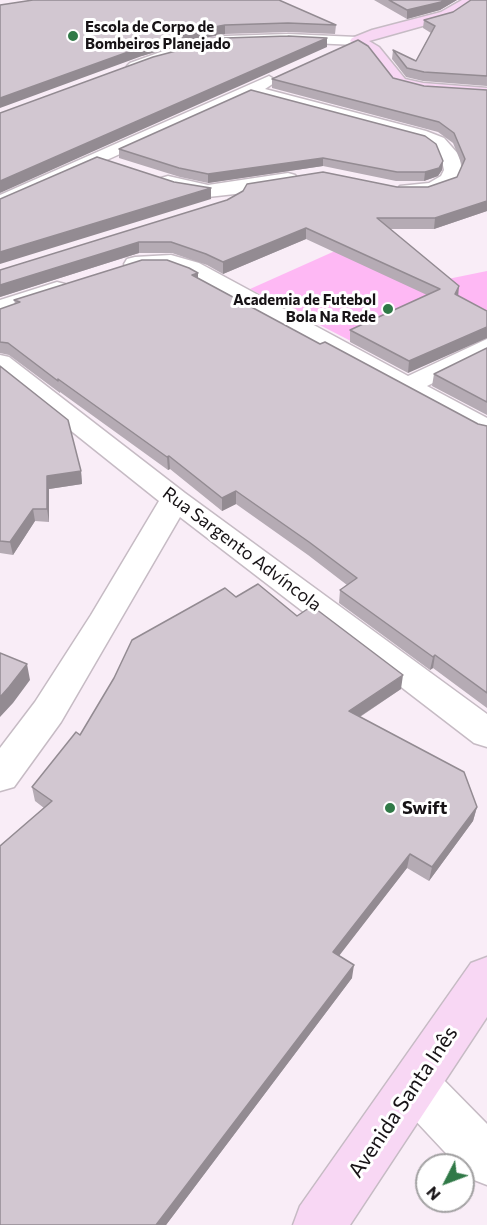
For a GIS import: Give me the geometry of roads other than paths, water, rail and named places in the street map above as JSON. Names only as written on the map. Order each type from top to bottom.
[{"type":"street","points":[[327,55],[376,33],[446,15],[472,0]]},
{"type":"street","points":[[116,73],[183,48],[225,40],[288,38],[357,41],[374,50],[399,82],[423,88],[487,93]]},
{"type":"street","points":[[0,202],[288,73]]},
{"type":"street","points":[[250,90],[420,135],[438,142],[450,155],[453,170],[450,178],[442,185],[412,190],[385,187]]},
{"type":"street","points":[[98,159],[120,166]]},
{"type":"street","points":[[153,177],[192,189],[208,191],[308,176]]},
{"type":"street","points":[[197,212],[219,205],[253,186]]},
{"type":"street","points":[[119,269],[152,261],[171,262],[191,268],[487,429]]},
{"type":"street","points":[[0,307],[76,283]]},
{"type":"street","points":[[408,386],[487,346]]},
{"type":"street","name":"Rua Sargento Advíncola","points":[[0,362],[175,499],[487,733]]},
{"type":"street","points":[[0,776],[48,712],[110,613],[175,499]]},
{"type":"street","name":"Avenida Santa Inês","points":[[319,1225],[487,978]]},
{"type":"street","points":[[415,1084],[487,1160]]},
{"type":"place","name":"Escola de Corpo de Bombeiros Planejado","points":[[73,36]]},
{"type":"place","name":"Academia de Futebol Bola Na Rede","points":[[388,309]]},
{"type":"place","name":"Swift","points":[[390,808]]}]
